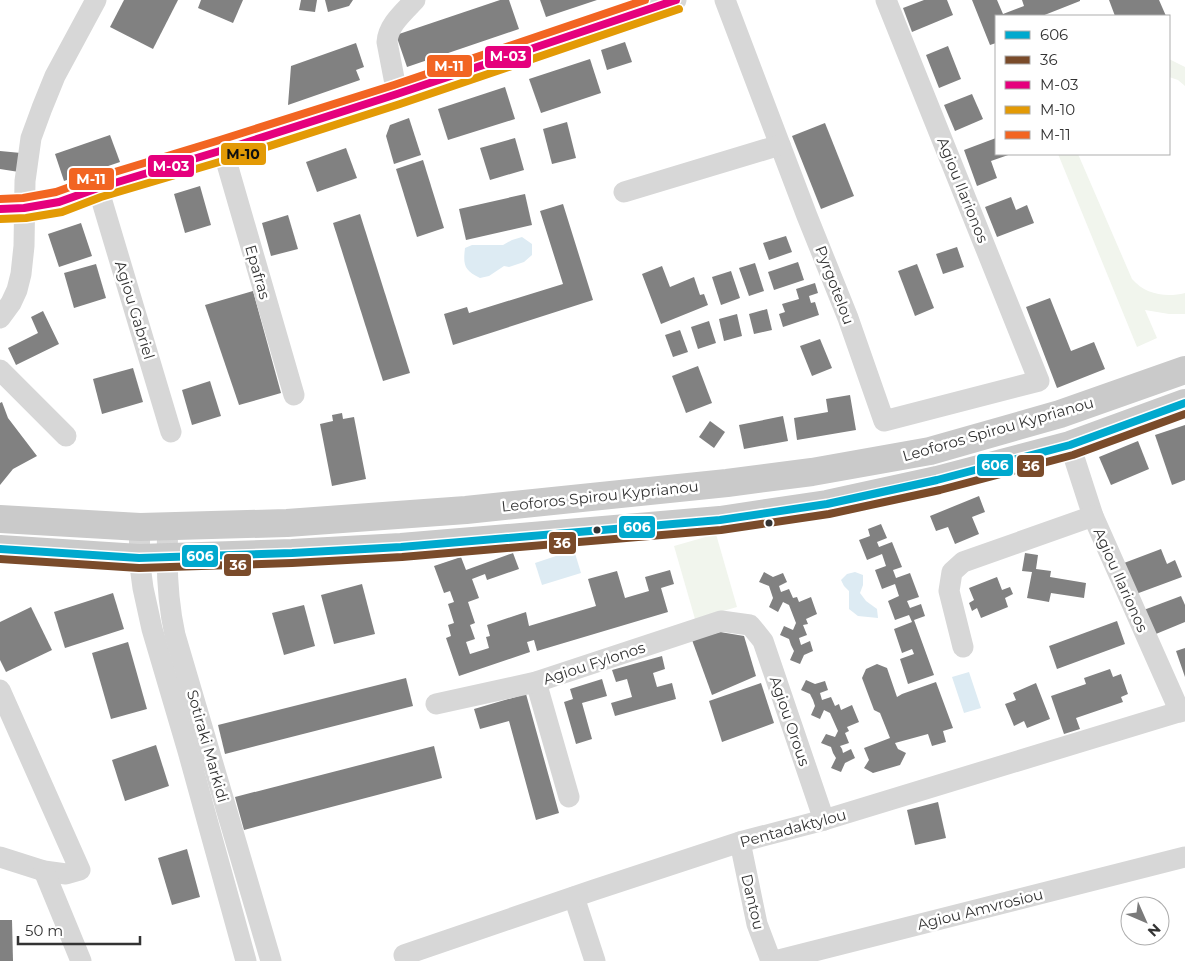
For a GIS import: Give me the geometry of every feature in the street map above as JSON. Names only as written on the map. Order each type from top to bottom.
[{"type":"main road","name":"Leoforos Spirou Kyprianou","points":[[0,519],[140,527],[286,522],[466,510],[717,484],[812,472],[930,451],[1060,414],[1185,370]]},
{"type":"main road","name":"Leoforos Spirou Kyprianou","points":[[0,549],[139,558],[292,554],[720,520],[836,502],[937,480],[1070,445],[1185,403]]},
{"type":"street","points":[[0,318],[11,303],[21,274],[24,246],[25,181],[31,138],[55,76],[96,0]]},
{"type":"street","points":[[397,94],[387,36],[394,24],[415,0]]},
{"type":"street","points":[[0,209],[24,208],[59,202],[397,94],[676,0]]},
{"type":"street","name":"Pyrgotelou","points":[[725,0],[848,318],[884,421],[1039,381]]},
{"type":"street","name":"Agiou Ilarionos","points":[[886,0],[1039,381]]},
{"type":"street","points":[[624,192],[780,145]]},
{"type":"street","name":"Epafras","points":[[223,150],[294,395]]},
{"type":"street","name":"Agiou Gabriel","points":[[98,188],[171,432]]},
{"type":"street","points":[[0,370],[66,436]]},
{"type":"street","name":"Agiou Ilarionos","points":[[1070,445],[1093,516],[1182,711]]},
{"type":"street","points":[[963,646],[949,591],[952,572],[963,562],[1093,516]]},
{"type":"street","name":"Sotiraki Markidi","points":[[140,527],[139,558],[152,629],[246,961]]},
{"type":"street","name":"Sotiraki Markidi","points":[[168,527],[166,558],[170,614],[271,961]]},
{"type":"street","name":"Agiou Fylonos","points":[[436,704],[536,682],[721,621],[750,625]]},
{"type":"street","name":"Agiou Orous","points":[[750,625],[763,641],[824,820]]},
{"type":"street","points":[[536,682],[569,798]]},
{"type":"street","points":[[0,690],[80,870],[66,874],[44,871],[0,857]]},
{"type":"street","name":"Pentadaktylou","points":[[404,955],[740,842],[824,820],[1182,711]]},
{"type":"street","name":"Dantou","points":[[740,842],[757,924],[771,961]]},
{"type":"street","name":"Agiou Amvrosiou","points":[[775,961],[1185,857]]},
{"type":"street","points":[[44,871],[81,961]]},
{"type":"street","points":[[574,897],[595,961]]},
{"type":"shaded area","points":[[1170,60],[1185,67],[1185,86],[1178,80],[1170,77]]},
{"type":"shaded area","points":[[1058,155],[1078,155],[1132,279],[1143,288],[1156,294],[1185,293],[1185,314],[1169,314],[1145,310],[1157,338],[1137,347]]},
{"type":"shaded area","points":[[522,237],[532,244],[532,255],[524,262],[509,267],[504,266],[489,276],[480,278],[466,266],[464,259],[465,248],[472,245],[503,245]]},
{"type":"shaded area","points":[[716,534],[737,607],[695,619],[674,546]]},
{"type":"shaded area","points":[[574,550],[581,573],[542,585],[535,563]]},
{"type":"shaded area","points":[[855,572],[863,575],[863,585],[860,593],[866,601],[877,609],[878,618],[858,616],[849,609],[849,591],[841,580],[847,574]]},
{"type":"shaded area","points":[[969,672],[981,708],[964,713],[952,677]]},
{"type":"building","points":[[124,0],[178,0],[153,49],[110,27]]},
{"type":"building","points":[[201,0],[243,0],[233,23],[198,8]]},
{"type":"building","points":[[301,0],[317,0],[315,12],[299,10]]},
{"type":"building","points":[[325,0],[353,0],[349,6],[328,12]]},
{"type":"building","points":[[500,0],[509,0],[519,29],[407,67],[396,35]]},
{"type":"building","points":[[540,0],[597,0],[546,17]]},
{"type":"building","points":[[924,0],[947,0],[953,15],[912,32],[903,8]]},
{"type":"building","points":[[972,0],[997,0],[1003,14],[1024,6],[1022,0],[1080,0],[1045,15],[995,15],[995,43],[990,45]]},
{"type":"building","points":[[1109,0],[1159,0],[1166,15],[1115,15]]},
{"type":"building","points":[[625,42],[632,62],[607,70],[601,50]]},
{"type":"building","points":[[356,43],[364,67],[356,70],[360,80],[288,105],[291,66]]},
{"type":"building","points":[[948,46],[961,79],[939,88],[926,55]]},
{"type":"building","points":[[590,59],[601,93],[541,113],[529,79]]},
{"type":"building","points":[[505,87],[515,119],[448,140],[438,109]]},
{"type":"building","points":[[972,94],[983,119],[955,131],[944,105]]},
{"type":"building","points":[[409,118],[421,155],[394,164],[386,136],[390,125]]},
{"type":"building","points":[[567,122],[576,158],[552,164],[543,129]]},
{"type":"building","points":[[825,123],[854,196],[821,209],[792,136]]},
{"type":"building","points":[[110,135],[120,162],[64,181],[55,154]]},
{"type":"building","points":[[515,138],[524,170],[490,180],[480,148]]},
{"type":"building","points":[[995,138],[995,155],[1008,155],[991,161],[997,178],[977,186],[964,150]]},
{"type":"building","points":[[346,148],[357,178],[317,192],[306,162]]},
{"type":"building","points":[[0,151],[21,153],[19,172],[0,169]]},
{"type":"building","points":[[423,160],[444,228],[417,237],[396,169]]},
{"type":"building","points":[[200,186],[211,225],[185,233],[174,194]]},
{"type":"building","points":[[525,194],[532,225],[466,240],[459,209]]},
{"type":"building","points":[[1011,197],[1016,210],[1027,205],[1034,223],[997,237],[985,207]]},
{"type":"building","points":[[563,204],[593,300],[453,345],[444,314],[467,307],[469,313],[563,284],[540,211]]},
{"type":"building","points":[[360,214],[410,373],[383,381],[333,223]]},
{"type":"building","points":[[288,215],[298,249],[271,256],[262,223]]},
{"type":"building","points":[[81,223],[92,256],[59,267],[48,234]]},
{"type":"building","points":[[786,236],[792,252],[769,260],[763,243]]},
{"type":"building","points":[[957,247],[964,267],[943,274],[936,254]]},
{"type":"building","points":[[798,262],[804,280],[774,290],[768,272]]},
{"type":"building","points":[[755,263],[764,291],[749,296],[739,268]]},
{"type":"building","points":[[96,264],[106,298],[74,308],[64,273]]},
{"type":"building","points":[[917,264],[934,308],[915,316],[898,271]]},
{"type":"building","points":[[662,266],[670,287],[694,277],[700,295],[704,294],[708,305],[661,324],[642,274]]},
{"type":"building","points":[[731,271],[740,298],[721,305],[712,277]]},
{"type":"building","points":[[815,283],[818,293],[809,296],[811,303],[815,302],[819,315],[783,327],[779,314],[785,312],[782,304],[799,299],[796,289]]},
{"type":"building","points":[[253,291],[281,393],[239,405],[205,305]]},
{"type":"building","points":[[1050,298],[1071,351],[1094,342],[1105,369],[1057,388],[1026,307]]},
{"type":"building","points":[[767,309],[772,330],[754,334],[749,314]]},
{"type":"building","points":[[43,311],[59,344],[16,365],[8,348],[38,333],[31,317]]},
{"type":"building","points":[[737,314],[742,336],[724,341],[719,319]]},
{"type":"building","points":[[709,321],[716,343],[698,349],[691,327]]},
{"type":"building","points":[[680,330],[688,352],[673,357],[665,335]]},
{"type":"building","points":[[820,339],[832,368],[812,376],[800,346]]},
{"type":"building","points":[[698,366],[712,403],[686,413],[672,376]]},
{"type":"building","points":[[133,368],[143,402],[102,414],[93,379]]},
{"type":"building","points":[[210,381],[221,416],[192,425],[182,390]]},
{"type":"building","points":[[850,395],[856,430],[797,440],[794,418],[828,412],[826,399]]},
{"type":"building","points":[[2,402],[8,418],[37,456],[13,469],[0,485],[0,403]]},
{"type":"building","points":[[342,413],[343,419],[354,417],[366,479],[332,486],[320,424],[333,421],[332,415]]},
{"type":"building","points":[[783,416],[788,441],[744,449],[739,425]]},
{"type":"building","points":[[710,421],[725,432],[714,448],[699,437]]},
{"type":"building","points":[[1185,425],[1185,480],[1172,485],[1155,435]]},
{"type":"building","points":[[1138,441],[1149,469],[1111,485],[1099,457]]},
{"type":"building","points":[[979,496],[985,512],[972,517],[979,534],[955,544],[948,527],[936,531],[930,516]]},
{"type":"building","points":[[881,524],[887,538],[877,542],[879,547],[892,542],[902,567],[893,570],[896,578],[910,573],[919,597],[907,601],[910,608],[921,604],[925,616],[914,620],[934,675],[908,684],[900,659],[914,654],[912,649],[902,653],[894,629],[912,622],[909,615],[895,620],[888,601],[899,596],[895,584],[882,589],[875,570],[886,566],[882,554],[867,560],[859,540],[870,536],[868,529]]},
{"type":"building","points":[[1161,549],[1167,564],[1175,560],[1182,577],[1136,594],[1124,563]]},
{"type":"building","points":[[513,553],[519,569],[487,580],[485,574],[472,579],[479,598],[468,602],[475,623],[470,625],[475,639],[466,642],[470,654],[489,648],[486,637],[490,636],[487,625],[526,612],[529,626],[596,606],[588,579],[617,571],[625,598],[649,591],[645,577],[670,570],[674,584],[661,588],[668,612],[537,651],[534,640],[527,642],[530,652],[459,676],[446,638],[451,636],[448,625],[454,623],[448,604],[454,602],[450,591],[444,593],[434,566],[461,557],[466,570]]},
{"type":"building","points":[[1025,553],[1038,555],[1036,569],[1051,571],[1050,577],[1086,583],[1084,598],[1051,593],[1049,602],[1027,598],[1032,572],[1022,571]]},
{"type":"building","points":[[764,572],[773,577],[783,573],[787,582],[779,586],[781,592],[789,589],[793,598],[797,597],[799,602],[811,597],[817,614],[806,619],[808,624],[803,625],[807,635],[799,638],[801,645],[810,641],[813,651],[804,655],[800,664],[790,660],[794,651],[789,639],[780,635],[784,626],[793,630],[796,623],[789,605],[783,602],[778,612],[769,607],[773,598],[769,586],[759,582]]},
{"type":"building","points":[[997,577],[1002,590],[1010,587],[1013,594],[1005,598],[1008,607],[981,618],[977,608],[972,611],[969,603],[974,600],[969,588]]},
{"type":"building","points":[[362,584],[375,634],[334,644],[321,595]]},
{"type":"building","points":[[113,593],[124,629],[65,648],[54,612]]},
{"type":"building","points":[[1181,596],[1185,605],[1185,622],[1151,636],[1141,611]]},
{"type":"building","points":[[304,605],[315,646],[284,655],[272,613]]},
{"type":"building","points":[[31,607],[52,650],[6,672],[0,660],[0,622]]},
{"type":"building","points":[[1117,621],[1125,644],[1057,669],[1049,646]]},
{"type":"building","points":[[720,632],[744,636],[756,676],[712,695],[692,640]]},
{"type":"building","points":[[128,642],[147,709],[111,719],[92,653]]},
{"type":"building","points":[[1185,648],[1185,677],[1176,651]]},
{"type":"building","points":[[662,656],[665,669],[653,673],[657,687],[672,683],[676,699],[615,716],[611,703],[632,697],[627,679],[616,682],[612,670]]},
{"type":"building","points":[[877,664],[887,668],[897,697],[936,682],[953,728],[943,731],[946,742],[932,746],[928,734],[895,743],[898,749],[906,753],[900,765],[873,773],[864,768],[869,760],[864,748],[890,738],[880,713],[874,710],[862,678],[866,669]]},
{"type":"building","points":[[1110,669],[1113,677],[1121,674],[1128,694],[1121,697],[1123,702],[1076,718],[1080,729],[1064,734],[1051,696],[1086,684],[1084,678]]},
{"type":"building","points":[[406,678],[413,706],[225,754],[218,725]]},
{"type":"building","points":[[602,679],[607,696],[582,703],[592,739],[576,744],[564,702],[573,699],[570,689]]},
{"type":"building","points":[[806,680],[815,684],[825,681],[828,690],[820,693],[822,700],[831,697],[835,706],[839,704],[841,710],[852,705],[859,722],[847,727],[849,731],[845,733],[849,743],[840,746],[843,753],[851,749],[855,758],[845,763],[841,772],[831,768],[836,758],[831,747],[821,743],[826,734],[835,737],[838,731],[830,713],[824,710],[820,719],[811,715],[815,706],[813,700],[810,694],[801,690]]},
{"type":"building","points":[[761,683],[774,723],[722,742],[709,701]]},
{"type":"building","points":[[1036,683],[1050,719],[1027,728],[1024,721],[1014,726],[1005,704],[1016,700],[1013,693]]},
{"type":"building","points":[[526,694],[559,813],[536,820],[509,721],[480,729],[474,709]]},
{"type":"building","points":[[156,745],[169,786],[125,801],[112,760]]},
{"type":"building","points":[[434,746],[442,778],[244,830],[235,797]]},
{"type":"building","points":[[938,802],[946,838],[915,845],[907,810]]},
{"type":"building","points":[[187,849],[200,897],[172,905],[158,858]]},
{"type":"building","points":[[0,920],[12,920],[13,961],[0,961]]},
{"type":"transit line","name":"M-11","points":[[0,199],[23,198],[56,192],[95,178],[394,85],[645,0]]},
{"type":"transit line","name":"M-03","points":[[0,209],[24,208],[59,202],[397,94],[676,0]]},
{"type":"transit line","name":"M-10","points":[[0,219],[26,218],[62,212],[101,197],[226,160],[400,104],[679,9]]},
{"type":"transit line","name":"606","points":[[0,549],[139,558],[292,553],[401,547],[720,520],[827,504],[937,480],[1070,445],[1185,403]]},
{"type":"transit line","name":"36","points":[[0,559],[139,568],[292,563],[402,557],[721,530],[829,514],[940,490],[1073,455],[1185,414]]}]
